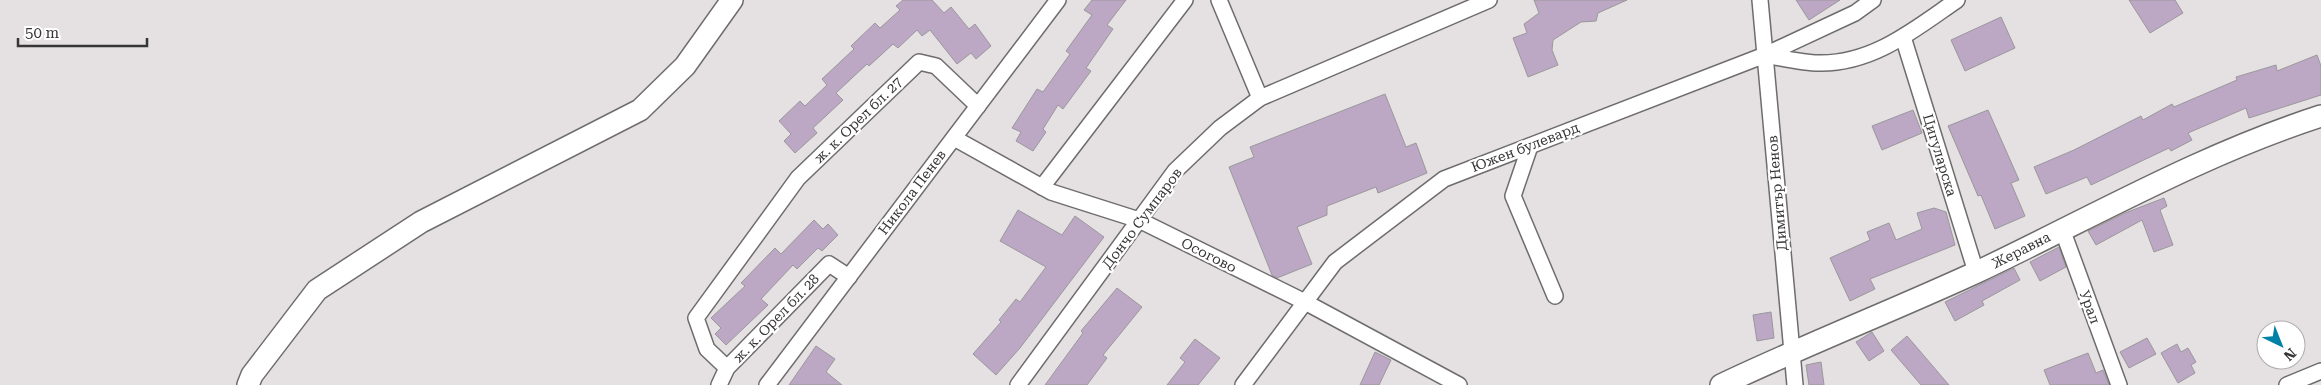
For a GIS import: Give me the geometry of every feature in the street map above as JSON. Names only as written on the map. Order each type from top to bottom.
[{"type":"street","points":[[248,385],[252,376],[317,290],[421,222],[640,110],[685,66],[732,0]]},
{"type":"street","name":"Никола Пенев","points":[[767,385],[1058,0]]},
{"type":"street","points":[[1042,187],[1185,0]]},
{"type":"street","points":[[1219,0],[1260,98]]},
{"type":"street","name":"Дончо Сумпаров","points":[[1018,385],[1175,171],[1220,128],[1260,98],[1489,0]]},
{"type":"street","name":"Димитър Ненов","points":[[1760,0],[1794,385]]},
{"type":"street","name":"Южен булевард","points":[[1243,385],[1335,262],[1444,179],[1765,55],[1855,13],[1873,0]]},
{"type":"street","points":[[1765,55],[1819,63],[1849,60],[1876,52],[1903,37],[1957,0]]},
{"type":"street","name":"Цигуларска","points":[[1903,37],[1976,272]]},
{"type":"street","name":"ж. к. Орел бл. 27","points":[[727,368],[707,349],[696,318],[798,178],[918,62],[936,66],[978,106]]},
{"type":"street","name":"Жеравна","points":[[1721,385],[1790,352],[1976,272],[2150,185],[2285,128],[2321,116]]},
{"type":"street","name":"Осогово","points":[[954,138],[1051,192],[1139,220],[1305,302],[1459,385]]},
{"type":"street","points":[[1530,146],[1513,196],[1555,296]]},
{"type":"street","name":"Урал","points":[[2062,229],[2119,385]]},
{"type":"street","name":"ж. к. Орел бл. 28","points":[[727,368],[829,264],[849,277]]},
{"type":"street","points":[[719,385],[727,368]]},
{"type":"street","points":[[2287,385],[2321,371]]},
{"type":"building","points":[[903,0],[932,0],[944,13],[951,7],[969,29],[975,24],[991,46],[976,59],[971,53],[957,64],[930,30],[922,36],[917,30],[898,48],[893,44],[869,66],[867,64],[836,93],[843,100],[813,128],[817,133],[795,153],[784,141],[791,134],[779,121],[800,101],[805,106],[827,85],[822,79],[854,49],[851,46],[875,23],[880,28],[900,10],[896,6]]},
{"type":"building","points":[[1092,0],[1126,0],[1107,25],[1113,29],[1086,68],[1091,71],[1063,109],[1058,105],[1043,129],[1046,132],[1033,151],[1016,141],[1021,132],[1012,128],[1037,89],[1043,92],[1070,54],[1066,51],[1092,15],[1084,10]]},
{"type":"building","points":[[1534,0],[1627,0],[1598,13],[1596,21],[1581,22],[1553,40],[1552,50],[1558,65],[1528,77],[1513,38],[1527,33],[1524,24],[1539,13]]},
{"type":"building","points":[[1796,0],[1840,0],[1809,20]]},
{"type":"building","points":[[2129,0],[2175,0],[2183,13],[2150,33]]},
{"type":"building","points":[[2001,17],[2015,48],[1965,71],[1951,40]]},
{"type":"building","points":[[2317,55],[2321,66],[2321,95],[2249,118],[2246,108],[2188,133],[2192,140],[2171,151],[2169,148],[2091,185],[2087,177],[2046,194],[2034,167],[2074,150],[2141,116],[2143,120],[2172,104],[2174,107],[2237,80],[2236,77],[2276,65],[2277,71]]},
{"type":"building","points":[[1385,94],[1406,147],[1416,143],[1427,173],[1378,193],[1376,187],[1327,206],[1327,215],[1297,227],[1312,264],[1277,278],[1272,275],[1229,167],[1254,157],[1250,147]]},
{"type":"building","points":[[1913,110],[1922,133],[1882,150],[1872,126]]},
{"type":"building","points":[[1988,110],[2019,180],[2011,183],[2025,216],[1995,229],[1981,195],[1978,196],[1948,126]]},
{"type":"building","points":[[2164,198],[2167,206],[2160,210],[2173,245],[2154,252],[2142,220],[2096,245],[2088,231],[2125,213]]},
{"type":"building","points":[[1934,208],[1946,212],[1955,245],[1870,279],[1875,289],[1850,301],[1830,258],[1870,240],[1867,232],[1889,223],[1896,240],[1922,229],[1917,213]]},
{"type":"building","points":[[1018,210],[1062,235],[1075,216],[1104,237],[1020,348],[996,375],[973,354],[1001,322],[999,320],[1016,299],[1020,302],[1046,267],[1000,241]]},
{"type":"building","points":[[814,220],[823,229],[828,224],[838,235],[822,251],[818,248],[797,269],[793,265],[761,299],[768,305],[726,345],[715,334],[721,328],[711,318],[745,286],[741,283],[775,248],[781,254]]},
{"type":"building","points":[[2059,247],[2066,267],[2040,281],[2030,262]]},
{"type":"building","points":[[2014,268],[2020,280],[1982,301],[1984,305],[1955,321],[1945,302]]},
{"type":"building","points":[[1117,288],[1142,307],[1103,355],[1107,358],[1087,385],[1045,385],[1083,333],[1081,331]]},
{"type":"building","points":[[1771,312],[1774,338],[1757,341],[1753,315]]},
{"type":"building","points":[[1872,332],[1884,351],[1869,361],[1856,342]]},
{"type":"building","points":[[1907,336],[1949,385],[1921,385],[1891,350]]},
{"type":"building","points":[[2147,338],[2156,354],[2129,368],[2120,352]]},
{"type":"building","points":[[1195,339],[1220,358],[1198,385],[1167,385],[1185,362],[1180,358]]},
{"type":"building","points":[[2177,344],[2181,352],[2188,348],[2196,362],[2191,365],[2195,373],[2178,383],[2161,353]]},
{"type":"building","points":[[816,346],[835,359],[826,372],[842,385],[789,385]]},
{"type":"building","points":[[1375,352],[1391,360],[1379,385],[1360,385]]},
{"type":"building","points":[[2088,353],[2096,373],[2103,370],[2109,385],[2050,385],[2044,370]]},
{"type":"building","points":[[1821,362],[1824,385],[1809,385],[1806,365]]}]
